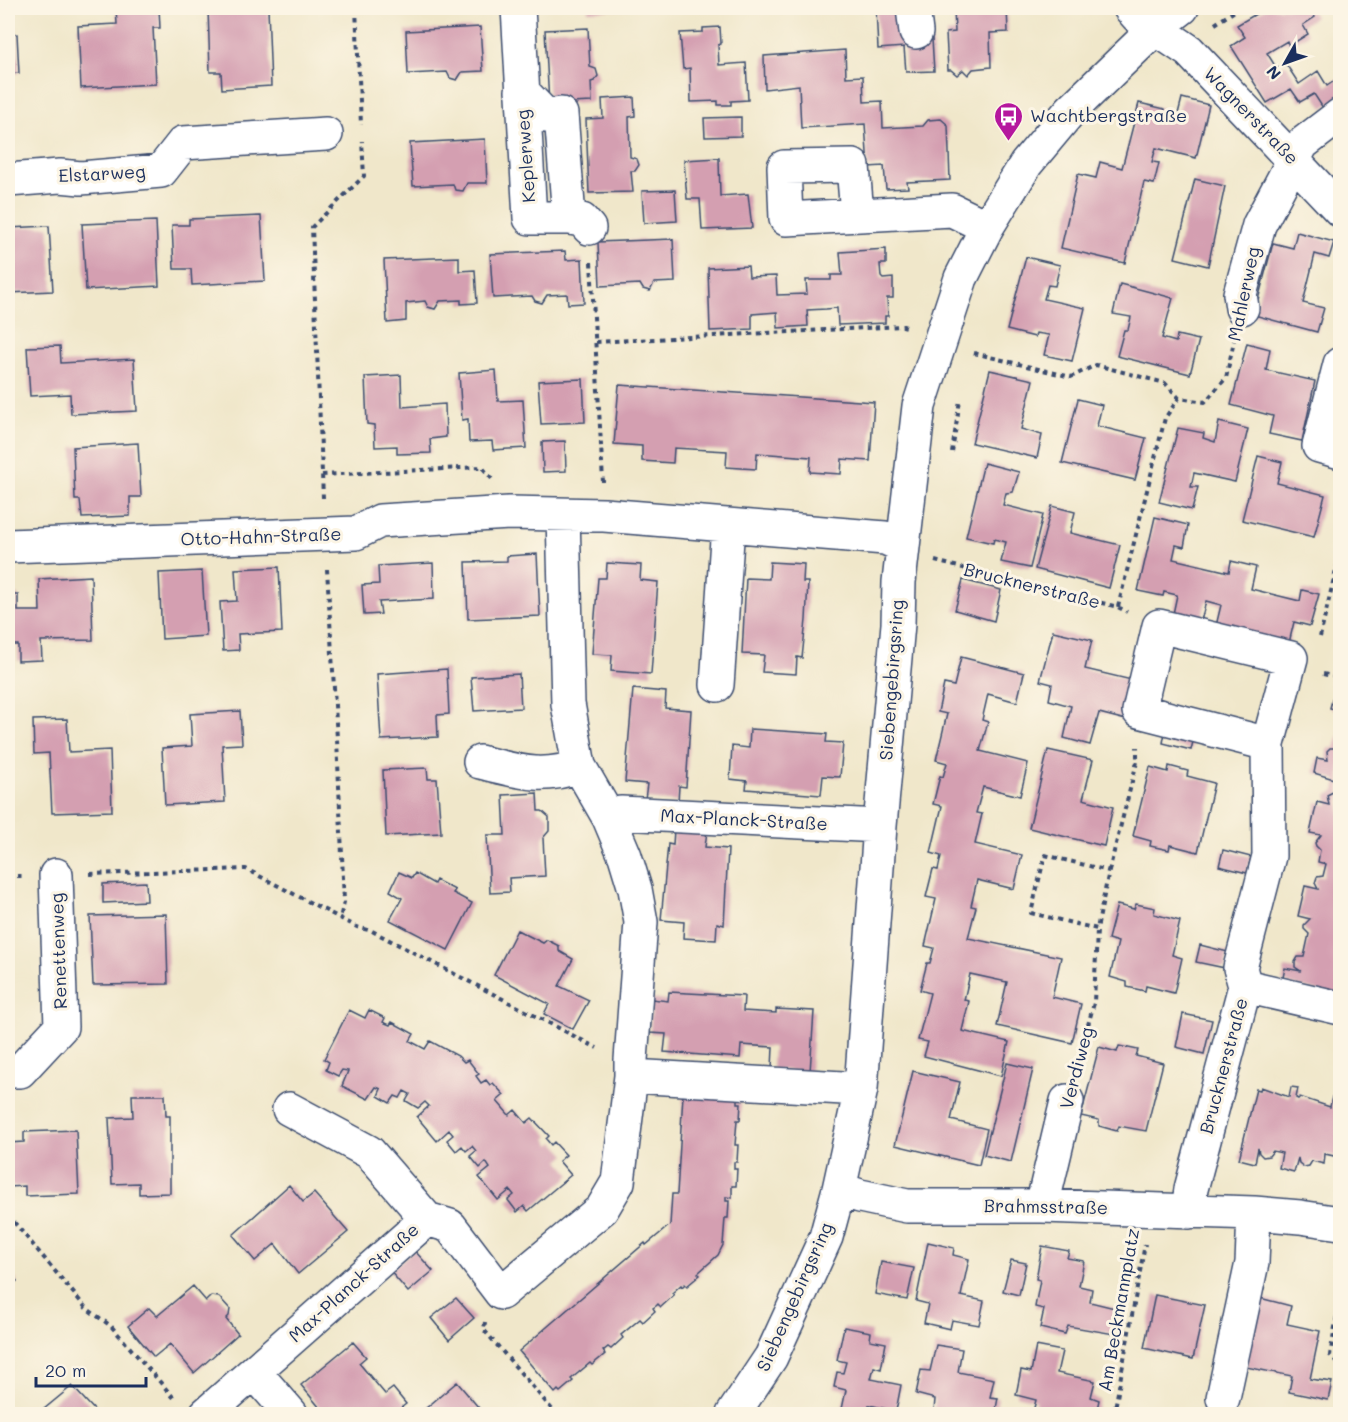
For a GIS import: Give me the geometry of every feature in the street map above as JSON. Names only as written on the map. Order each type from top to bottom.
[{"type":"street","name":"Keplerweg","points":[[518,8],[530,218],[579,223]]},
{"type":"street","points":[[1130,8],[1137,16],[1156,28]]},
{"type":"street","name":"Siebengebirgsring","points":[[733,1414],[771,1357],[826,1237],[861,1089],[903,546],[919,406],[962,279],[987,227],[1026,164],[1071,110],[1156,28],[1182,8]]},
{"type":"street","name":"Wagnerstraße","points":[[1156,28],[1189,51],[1341,210]]},
{"type":"street","name":"Mahlerweg","points":[[1242,308],[1240,294],[1259,225],[1302,144],[1341,115]]},
{"type":"street","name":"Elstarweg","points":[[8,180],[60,176],[81,178],[161,171],[183,143],[326,134]]},
{"type":"street","points":[[857,214],[952,210],[987,227]]},
{"type":"street","points":[[1341,364],[1319,446],[1341,452]]},
{"type":"street","name":"Otto-Hahn-Straße","points":[[8,546],[356,533],[380,521],[509,513],[604,515],[885,538],[903,546]]},
{"type":"street","points":[[501,1293],[602,1209],[618,1182],[631,1068],[641,922],[635,889],[625,856],[609,818],[579,766],[568,704],[563,515]]},
{"type":"street","points":[[717,685],[728,525]]},
{"type":"street","points":[[1268,744],[1139,711],[1159,626],[1291,658],[1300,671]]},
{"type":"street","name":"Brucknerstraße","points":[[1188,1212],[1191,1190],[1245,986],[1240,968],[1269,856],[1268,744],[1300,671]]},
{"type":"street","points":[[480,762],[534,775],[563,772],[579,766]]},
{"type":"street","name":"Max-Planck-Straße","points":[[609,818],[621,813],[880,826]]},
{"type":"street","name":"Renettenweg","points":[[8,1071],[20,1071],[61,1027],[56,875]]},
{"type":"street","points":[[1245,986],[1341,1008]]},
{"type":"street","points":[[631,1068],[861,1089]]},
{"type":"street","name":"Verdiweg","points":[[1042,1206],[1067,1101]]},
{"type":"street","points":[[289,1109],[369,1152],[427,1219]]},
{"type":"street","name":"Brahmsstraße","points":[[839,1189],[908,1206],[1042,1206],[1254,1213],[1341,1223]]},
{"type":"street","points":[[1223,1398],[1252,1263],[1254,1213]]},
{"type":"street","name":"Max-Planck-Straße","points":[[194,1410],[255,1373],[368,1269],[427,1219],[450,1226],[501,1293]]},
{"type":"street","points":[[255,1373],[291,1414]]},
{"type":"path","points":[[340,918],[344,902],[312,227],[364,176],[356,8]]},
{"type":"path","points":[[579,223],[596,342],[604,515]]},
{"type":"path","name":"Mahlerweg","points":[[1179,398],[1206,402],[1226,378],[1242,308]]},
{"type":"path","points":[[596,342],[903,326],[940,341],[1071,377],[1096,365],[1165,383],[1179,398],[1165,418],[1118,607]]},
{"type":"path","points":[[951,460],[962,393]]},
{"type":"path","points":[[322,475],[483,467],[507,499],[509,513]]},
{"type":"path","name":"Brucknerstraße","points":[[903,546],[937,562],[1118,607],[1126,611],[1133,620],[1159,626]]},
{"type":"path","points":[[937,562],[938,551]]},
{"type":"path","points":[[1300,671],[1341,553]]},
{"type":"path","name":"Verdiweg","points":[[1067,1101],[1094,1003],[1096,928],[1137,762],[1136,749],[1147,714]]},
{"type":"path","points":[[1096,928],[1031,913],[1045,855],[1109,871]]},
{"type":"path","points":[[56,875],[246,869],[357,927],[372,931],[621,1060],[631,1068]]},
{"type":"path","name":"Am Beckmannplatz","points":[[1114,1414],[1151,1211]]},
{"type":"path","points":[[8,1215],[86,1308],[111,1326],[194,1410]]},
{"type":"path","points":[[501,1293],[488,1308],[484,1330],[556,1414]]},
{"type":"path","points":[[1341,1299],[1330,1355],[1341,1365]]},
{"type":"building","points":[[116,8],[159,8],[160,28],[153,28],[156,84],[81,88],[78,26],[117,24]]},
{"type":"building","points":[[208,8],[268,8],[271,86],[222,89],[221,72],[210,72]]},
{"type":"building","points":[[588,8],[629,8],[629,9],[588,11]]},
{"type":"building","points":[[876,8],[900,8],[902,41],[932,39],[934,71],[906,72],[904,47],[878,49]]},
{"type":"building","points":[[954,8],[1007,8],[1008,32],[990,33],[991,67],[973,69],[968,75],[963,70],[957,75],[948,70],[946,33],[955,32]]},
{"type":"building","points":[[1266,8],[1310,8],[1315,17],[1303,25],[1308,34],[1289,46],[1287,41],[1267,53],[1277,69],[1286,64],[1299,84],[1318,71],[1327,86],[1340,77],[1340,97],[1323,108],[1314,94],[1300,102],[1291,89],[1267,103],[1231,46],[1245,37],[1237,25]]},
{"type":"building","points":[[480,27],[483,71],[462,72],[457,80],[450,78],[447,72],[408,74],[406,31]]},
{"type":"building","points":[[720,27],[719,65],[746,63],[748,100],[731,101],[731,105],[718,105],[718,101],[691,102],[690,68],[683,69],[680,33],[703,32],[703,28]]},
{"type":"building","points":[[588,28],[590,67],[596,69],[598,76],[591,82],[592,102],[549,104],[545,30]]},
{"type":"building","points":[[17,34],[19,73],[8,74],[8,35]]},
{"type":"building","points":[[845,50],[846,77],[863,76],[864,102],[882,101],[883,128],[923,126],[928,120],[941,119],[948,125],[950,180],[907,182],[908,188],[886,189],[884,166],[868,167],[865,124],[801,128],[799,85],[765,89],[764,56]]},
{"type":"building","points":[[634,97],[635,116],[629,117],[630,157],[637,159],[639,165],[635,171],[631,171],[633,192],[589,193],[586,119],[603,118],[602,99]]},
{"type":"building","points":[[1182,98],[1209,105],[1196,158],[1156,148],[1152,162],[1159,163],[1154,184],[1144,182],[1125,263],[1061,248],[1078,174],[1096,178],[1100,162],[1122,168],[1139,103],[1165,109],[1164,114],[1177,118]]},
{"type":"building","points":[[741,117],[741,136],[705,137],[704,118]]},
{"type":"building","points":[[485,139],[487,183],[467,183],[463,191],[455,190],[453,184],[413,186],[410,143]]},
{"type":"building","points":[[719,158],[720,196],[748,194],[752,228],[702,230],[700,199],[687,199],[684,160]]},
{"type":"building","points":[[1195,179],[1225,186],[1208,266],[1175,258]]},
{"type":"building","points":[[675,190],[677,221],[644,223],[642,191]]},
{"type":"building","points":[[261,216],[265,281],[192,285],[191,269],[174,269],[172,225],[189,225],[189,219]]},
{"type":"building","points":[[156,221],[159,286],[86,290],[82,224]]},
{"type":"building","points":[[49,226],[53,291],[8,293],[8,228]]},
{"type":"building","points":[[1297,232],[1334,242],[1329,258],[1315,254],[1303,303],[1324,308],[1317,332],[1254,315],[1273,243],[1293,248]]},
{"type":"building","points":[[673,239],[675,282],[654,283],[650,291],[643,289],[640,284],[600,286],[598,242]]},
{"type":"building","points":[[886,249],[886,264],[880,264],[881,277],[883,279],[893,278],[893,298],[887,298],[888,316],[885,316],[885,323],[838,325],[837,308],[807,310],[808,326],[778,328],[777,312],[752,314],[752,329],[710,331],[708,268],[748,266],[749,277],[776,276],[777,295],[807,294],[806,280],[831,280],[831,275],[842,275],[840,252]]},
{"type":"building","points":[[565,251],[566,260],[582,259],[584,303],[568,304],[567,294],[547,295],[542,303],[535,301],[532,296],[493,298],[490,254]]},
{"type":"building","points":[[459,257],[459,271],[475,270],[477,303],[461,304],[461,300],[440,301],[435,309],[428,307],[425,301],[406,303],[406,321],[387,323],[384,260]]},
{"type":"building","points":[[1026,257],[1060,265],[1055,286],[1048,285],[1044,299],[1085,308],[1072,361],[1044,355],[1049,335],[1036,333],[1035,337],[1007,330]]},
{"type":"building","points":[[1120,284],[1173,298],[1162,338],[1176,342],[1177,335],[1199,340],[1190,374],[1117,356],[1124,330],[1128,330],[1131,317],[1113,314]]},
{"type":"building","points":[[1247,343],[1270,349],[1266,370],[1315,381],[1302,441],[1269,434],[1273,416],[1231,405]]},
{"type":"building","points":[[60,346],[61,363],[134,359],[137,411],[71,414],[70,394],[30,396],[27,347]]},
{"type":"building","points":[[496,370],[498,401],[523,400],[526,448],[493,450],[492,441],[469,442],[468,419],[462,420],[459,373]]},
{"type":"building","points":[[990,370],[1033,380],[1021,429],[1042,435],[1037,458],[972,443]]},
{"type":"building","points":[[401,375],[402,407],[445,404],[446,437],[430,439],[431,453],[397,454],[397,446],[375,447],[374,425],[367,424],[365,377]]},
{"type":"building","points":[[583,379],[585,422],[541,424],[538,381]]},
{"type":"building","points":[[619,385],[874,402],[870,461],[842,459],[841,474],[810,472],[811,457],[757,453],[756,469],[726,467],[727,451],[674,448],[673,463],[642,461],[642,446],[614,444]]},
{"type":"building","points":[[1078,399],[1102,405],[1097,426],[1146,438],[1135,480],[1062,463]]},
{"type":"building","points":[[1219,422],[1248,429],[1235,482],[1194,473],[1191,487],[1198,487],[1192,510],[1159,502],[1178,428],[1204,433],[1203,438],[1215,442]]},
{"type":"building","points":[[565,441],[566,471],[543,472],[542,442]]},
{"type":"building","points":[[138,443],[141,497],[130,497],[130,516],[82,518],[80,500],[75,500],[73,447]]},
{"type":"building","points":[[1258,456],[1282,462],[1277,483],[1325,495],[1314,537],[1242,520]]},
{"type":"building","points":[[984,463],[1019,472],[1013,492],[1006,493],[1003,505],[1043,515],[1030,568],[1001,562],[1006,542],[994,539],[993,543],[966,537]]},
{"type":"building","points":[[1052,506],[1075,512],[1070,533],[1120,545],[1109,588],[1035,569]]},
{"type":"building","points":[[1155,517],[1188,525],[1184,547],[1176,545],[1173,559],[1229,572],[1231,561],[1256,567],[1251,589],[1300,601],[1302,590],[1319,594],[1310,626],[1294,622],[1289,643],[1216,626],[1221,605],[1206,601],[1201,621],[1173,614],[1177,595],[1164,592],[1163,596],[1138,591]]},
{"type":"building","points":[[537,554],[540,616],[468,619],[466,562],[507,561],[507,556]]},
{"type":"building","points":[[770,562],[804,564],[803,582],[808,582],[806,620],[802,658],[797,657],[796,674],[762,672],[764,655],[742,654],[746,578],[769,579]]},
{"type":"building","points":[[433,563],[434,599],[379,602],[381,614],[364,615],[362,585],[379,584],[378,566]]},
{"type":"building","points":[[607,563],[641,565],[640,580],[658,582],[651,674],[611,671],[612,655],[592,654],[598,578],[606,578]]},
{"type":"building","points":[[279,567],[282,632],[238,634],[239,650],[223,651],[220,602],[237,601],[235,569]]},
{"type":"building","points":[[202,571],[206,636],[162,639],[159,573]]},
{"type":"building","points":[[91,576],[93,640],[41,641],[42,660],[18,661],[18,645],[8,645],[8,595],[18,595],[18,611],[40,611],[39,579]]},
{"type":"building","points":[[963,580],[1001,590],[994,621],[955,610]]},
{"type":"building","points":[[1053,631],[1092,640],[1085,669],[1136,681],[1126,720],[1099,713],[1090,745],[1064,738],[1071,706],[1049,700],[1052,684],[1040,681]]},
{"type":"building","points":[[961,657],[1024,673],[1017,702],[988,694],[982,720],[988,722],[980,751],[1028,763],[1020,796],[983,787],[976,813],[982,814],[975,844],[1022,855],[1014,889],[977,880],[971,906],[976,907],[968,938],[1061,957],[1052,997],[1081,1004],[1072,1043],[997,1026],[1007,982],[970,974],[964,1000],[969,1001],[962,1031],[1009,1042],[1001,1076],[924,1056],[928,1042],[918,1040],[930,993],[920,990],[927,963],[930,963],[934,948],[925,946],[936,899],[926,897],[933,869],[938,870],[941,856],[931,853],[942,806],[933,804],[940,776],[943,777],[947,763],[936,760],[947,714],[938,712],[944,684],[954,686]]},
{"type":"building","points":[[447,669],[449,714],[437,715],[438,737],[381,740],[377,674]]},
{"type":"building","points":[[519,674],[521,708],[474,711],[471,677]]},
{"type":"building","points":[[633,689],[666,692],[665,708],[691,710],[686,787],[679,786],[678,802],[645,799],[647,784],[625,782]]},
{"type":"building","points":[[1334,692],[1340,694],[1340,711],[1330,708]]},
{"type":"building","points":[[240,711],[242,744],[222,745],[225,802],[165,805],[162,748],[192,746],[190,714]]},
{"type":"building","points":[[67,719],[69,752],[110,750],[112,811],[52,813],[49,753],[34,754],[33,720]]},
{"type":"building","points":[[1166,727],[1195,733],[1191,750],[1163,743]]},
{"type":"building","points":[[750,729],[827,734],[826,742],[843,743],[840,777],[823,776],[821,795],[746,789],[747,781],[730,779],[732,746],[749,748]]},
{"type":"building","points":[[1340,731],[1340,997],[1282,982],[1285,968],[1301,971],[1295,967],[1295,962],[1298,957],[1304,957],[1309,934],[1304,929],[1304,925],[1310,919],[1298,916],[1305,886],[1318,889],[1315,883],[1317,877],[1323,876],[1326,864],[1318,862],[1320,850],[1315,843],[1321,835],[1310,833],[1317,802],[1329,805],[1327,795],[1335,791],[1337,780],[1314,773],[1317,758],[1328,760],[1327,751],[1335,748]]},
{"type":"building","points":[[1048,750],[1093,760],[1083,799],[1113,807],[1104,846],[1029,828]]},
{"type":"building","points":[[1169,766],[1188,771],[1187,776],[1214,783],[1198,852],[1170,845],[1169,850],[1150,846],[1151,841],[1133,836],[1150,767],[1168,772]]},
{"type":"building","points":[[427,768],[428,779],[437,779],[441,833],[386,836],[383,770]]},
{"type":"building","points":[[537,793],[538,811],[542,811],[549,817],[549,831],[543,838],[545,876],[509,878],[510,892],[490,893],[487,835],[505,835],[503,795]]},
{"type":"building","points":[[674,829],[707,831],[705,847],[728,849],[724,925],[717,923],[716,940],[683,938],[684,922],[661,920],[668,844],[673,845]]},
{"type":"building","points":[[1223,850],[1251,857],[1247,873],[1219,866]]},
{"type":"building","points":[[399,872],[412,878],[415,873],[434,884],[436,880],[455,890],[453,893],[472,903],[448,950],[390,920],[402,898],[390,891]]},
{"type":"building","points":[[146,882],[147,901],[103,903],[103,884]]},
{"type":"building","points":[[1136,904],[1155,908],[1154,914],[1180,921],[1172,955],[1182,958],[1174,993],[1146,986],[1145,991],[1127,987],[1127,982],[1110,977],[1118,942],[1108,939],[1117,905],[1134,909]]},
{"type":"building","points":[[166,914],[168,984],[93,985],[90,916]]},
{"type":"building","points":[[517,930],[543,943],[547,940],[559,946],[559,951],[573,959],[559,986],[589,1000],[573,1029],[544,1014],[549,1004],[494,975]]},
{"type":"building","points":[[1200,945],[1228,952],[1225,968],[1196,962]]},
{"type":"building","points":[[669,992],[744,996],[743,1011],[776,1013],[776,1009],[814,1011],[810,1072],[772,1069],[773,1047],[741,1045],[740,1058],[664,1052],[666,1034],[650,1033],[652,999],[668,1001]]},
{"type":"building","points":[[349,1010],[365,1018],[369,1010],[385,1018],[383,1022],[390,1025],[392,1022],[414,1034],[410,1041],[425,1049],[430,1041],[458,1056],[464,1062],[468,1060],[479,1074],[476,1076],[481,1083],[486,1080],[490,1085],[493,1083],[504,1095],[497,1101],[509,1115],[515,1110],[526,1123],[532,1118],[549,1136],[546,1139],[551,1145],[554,1142],[566,1155],[559,1161],[571,1175],[528,1211],[524,1206],[517,1212],[508,1200],[514,1195],[510,1190],[498,1200],[479,1177],[490,1168],[486,1162],[480,1168],[470,1156],[476,1151],[472,1146],[466,1151],[462,1146],[456,1151],[447,1140],[453,1135],[449,1130],[437,1141],[417,1117],[429,1106],[425,1102],[418,1108],[406,1101],[410,1094],[404,1091],[400,1098],[395,1096],[390,1103],[378,1096],[381,1089],[376,1087],[368,1099],[342,1086],[348,1071],[342,1070],[338,1076],[326,1070],[329,1062],[324,1059]]},
{"type":"building","points":[[1183,1014],[1212,1020],[1204,1054],[1176,1047]]},
{"type":"building","points":[[1119,1046],[1138,1050],[1136,1056],[1163,1063],[1146,1131],[1119,1126],[1117,1131],[1099,1126],[1099,1120],[1081,1116],[1099,1047],[1117,1052]]},
{"type":"building","points":[[1007,1063],[1033,1069],[1011,1162],[984,1155]]},
{"type":"building","points":[[913,1071],[960,1082],[951,1120],[987,1129],[979,1165],[895,1145]]},
{"type":"building","points":[[1261,1087],[1289,1097],[1291,1087],[1298,1088],[1296,1098],[1300,1097],[1330,1107],[1332,1097],[1340,1099],[1340,1163],[1338,1157],[1325,1154],[1324,1164],[1312,1161],[1309,1166],[1304,1167],[1299,1163],[1298,1158],[1294,1172],[1279,1168],[1282,1153],[1273,1151],[1269,1156],[1263,1157],[1258,1148],[1255,1163],[1239,1159],[1256,1089],[1260,1090]]},
{"type":"building","points":[[132,1095],[165,1095],[166,1116],[170,1116],[170,1193],[139,1194],[139,1183],[112,1184],[109,1118],[133,1117]]},
{"type":"building","points":[[683,1095],[738,1098],[738,1103],[741,1103],[735,1145],[738,1145],[737,1162],[734,1162],[734,1169],[737,1169],[736,1186],[732,1186],[732,1198],[726,1197],[726,1201],[729,1201],[728,1218],[725,1218],[723,1245],[718,1255],[698,1273],[700,1275],[687,1286],[685,1284],[682,1287],[681,1285],[661,1307],[658,1304],[653,1308],[655,1311],[643,1322],[640,1319],[621,1335],[623,1338],[611,1349],[608,1347],[603,1351],[605,1354],[571,1379],[573,1381],[560,1392],[558,1390],[555,1393],[519,1351],[645,1243],[646,1245],[670,1225],[672,1194],[677,1194]]},
{"type":"building","points":[[76,1130],[79,1194],[25,1196],[25,1186],[8,1187],[8,1143],[24,1142],[24,1132]]},
{"type":"building","points":[[289,1185],[303,1202],[314,1193],[348,1232],[298,1274],[275,1244],[255,1261],[233,1235]]},
{"type":"building","points":[[928,1242],[954,1248],[953,1255],[969,1259],[961,1296],[984,1301],[979,1325],[952,1320],[950,1329],[924,1323],[928,1304],[916,1301]]},
{"type":"building","points":[[1042,1246],[1069,1251],[1067,1258],[1084,1261],[1079,1286],[1092,1289],[1090,1302],[1119,1309],[1114,1334],[1068,1326],[1065,1334],[1040,1328],[1044,1309],[1035,1307],[1040,1280],[1036,1279]]},
{"type":"building","points":[[414,1250],[433,1271],[408,1292],[390,1271]]},
{"type":"building","points":[[1011,1260],[1026,1263],[1019,1295],[1003,1291]]},
{"type":"building","points":[[881,1262],[914,1268],[907,1300],[875,1294]]},
{"type":"building","points":[[8,1271],[17,1281],[8,1289]]},
{"type":"building","points":[[193,1286],[206,1301],[211,1296],[219,1297],[230,1309],[226,1319],[238,1334],[194,1373],[170,1344],[154,1357],[128,1326],[149,1308],[157,1316]]},
{"type":"building","points":[[1155,1295],[1205,1305],[1193,1359],[1144,1348]]},
{"type":"building","points":[[456,1298],[474,1318],[449,1340],[431,1318]]},
{"type":"building","points":[[1260,1298],[1291,1306],[1287,1324],[1320,1331],[1310,1379],[1332,1382],[1328,1400],[1289,1392],[1292,1376],[1246,1367]]},
{"type":"building","points":[[844,1327],[871,1332],[870,1340],[886,1343],[881,1369],[874,1367],[871,1379],[901,1385],[896,1411],[869,1405],[867,1414],[842,1409],[846,1390],[834,1387],[837,1372],[843,1373],[846,1362],[837,1360]]},
{"type":"building","points":[[353,1342],[366,1357],[359,1363],[385,1394],[393,1388],[406,1404],[393,1414],[335,1414],[332,1411],[325,1414],[301,1385]]},
{"type":"building","points":[[936,1345],[962,1349],[958,1372],[994,1379],[990,1397],[998,1398],[995,1414],[949,1414],[934,1411],[935,1399],[916,1394],[921,1370],[930,1371]]},
{"type":"building","points":[[1036,1346],[1062,1351],[1057,1373],[1095,1381],[1091,1397],[1099,1400],[1096,1414],[1033,1412],[1036,1400],[1016,1395],[1021,1370],[1031,1372]]},
{"type":"building","points":[[457,1382],[484,1414],[419,1414]]},
{"type":"building","points":[[72,1386],[98,1414],[38,1414]]},
{"type":"building","points":[[1130,1409],[1154,1413],[1154,1414],[1129,1414]]},
{"type":"place","name":"Wachtbergstraße","points":[[1009,142]]}]
